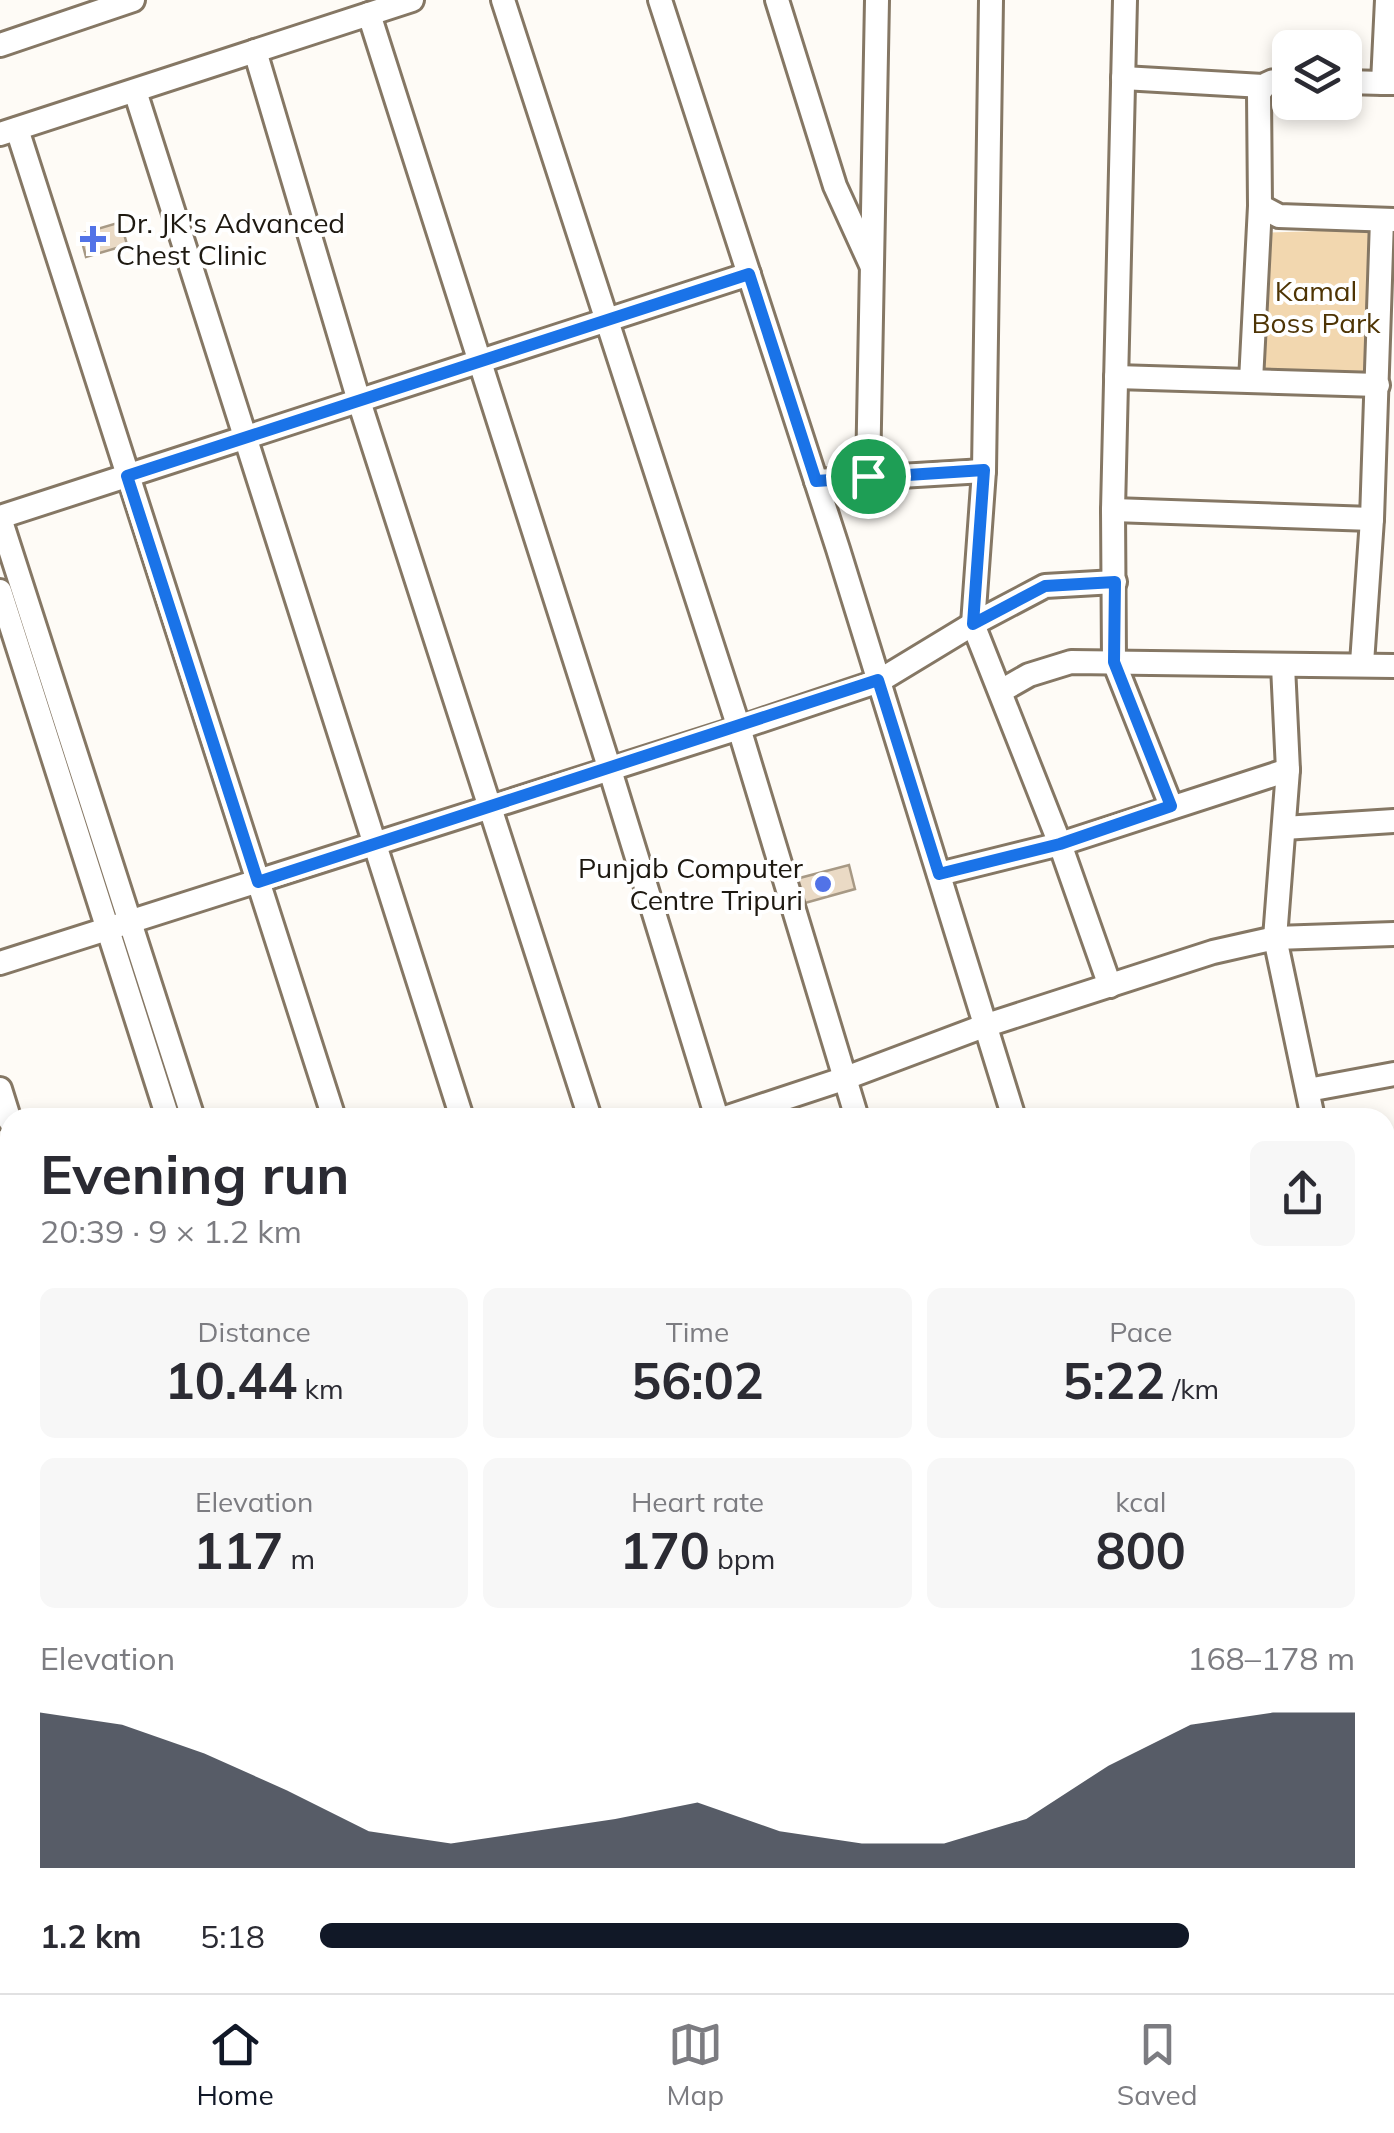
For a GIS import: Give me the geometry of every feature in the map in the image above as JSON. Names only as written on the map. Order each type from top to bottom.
[{"type":"street","points":[[0,45],[133,0]]},
{"type":"street","points":[[331,1108],[127,476],[9,132],[412,0]]},
{"type":"street","points":[[504,0],[739,728],[853,1108]]},
{"type":"street","points":[[660,0],[816,481],[1011,1108]]},
{"type":"street","points":[[777,0],[836,186],[874,271]]},
{"type":"street","points":[[868,476],[877,0]]},
{"type":"street","points":[[990,0],[984,470],[973,624],[1060,844],[1110,986]]},
{"type":"street","points":[[1125,0],[1113,510],[1114,662],[1171,806]]},
{"type":"street","points":[[1362,82],[1389,83],[1387,0]]},
{"type":"street","points":[[369,14],[718,1108]]},
{"type":"street","points":[[255,52],[359,402],[587,1108]]},
{"type":"street","points":[[1123,78],[1263,86],[1272,82]]},
{"type":"street","points":[[1251,381],[1263,86]]},
{"type":"street","points":[[134,91],[378,844],[459,1108]]},
{"type":"street","points":[[1260,206],[1279,216],[1388,220],[1362,663]]},
{"type":"street","points":[[166,1108],[120,926],[0,518],[749,274]]},
{"type":"street","points":[[1116,377],[1378,385]]},
{"type":"street","points":[[816,481],[984,470]]},
{"type":"street","points":[[1113,510],[1372,520]]},
{"type":"street","points":[[0,963],[610,770],[878,680],[1045,586],[1115,582]]},
{"type":"street","points":[[0,592],[189,1108]]},
{"type":"street","points":[[1000,691],[1047,668],[1071,662],[1394,666]]},
{"type":"street","points":[[1284,666],[1288,770],[1275,938],[1311,1108]]},
{"type":"street","points":[[939,874],[1060,844],[1288,770]]},
{"type":"street","points":[[1284,828],[1394,821]]},
{"type":"street","points":[[752,1108],[984,1026],[1214,952],[1275,938],[1394,934]]},
{"type":"street","points":[[1308,1090],[1394,1074]]},
{"type":"green space","name":"Kamal Boss Park","points":[[1382,229],[1378,385],[1251,381],[1252,233]]},
{"type":"building","points":[[121,222],[127,245],[86,257],[80,234]]},
{"type":"building","name":"Punjab Computer Centre Tripuri","points":[[849,865],[855,889],[798,905],[792,880]]},
{"type":"place","name":"Dr. JK's Advanced Chest Clinic","points":[[93,239]]},
{"type":"place","name":"Punjab Computer Centre Tripuri","points":[[823,884]]},
{"type":"route","points":[[749,274],[816,481],[868,476],[984,470],[973,624],[1045,586],[1115,582],[1114,662],[1171,806],[1060,844],[939,874],[878,680],[258,882],[127,476],[749,274]]}]
